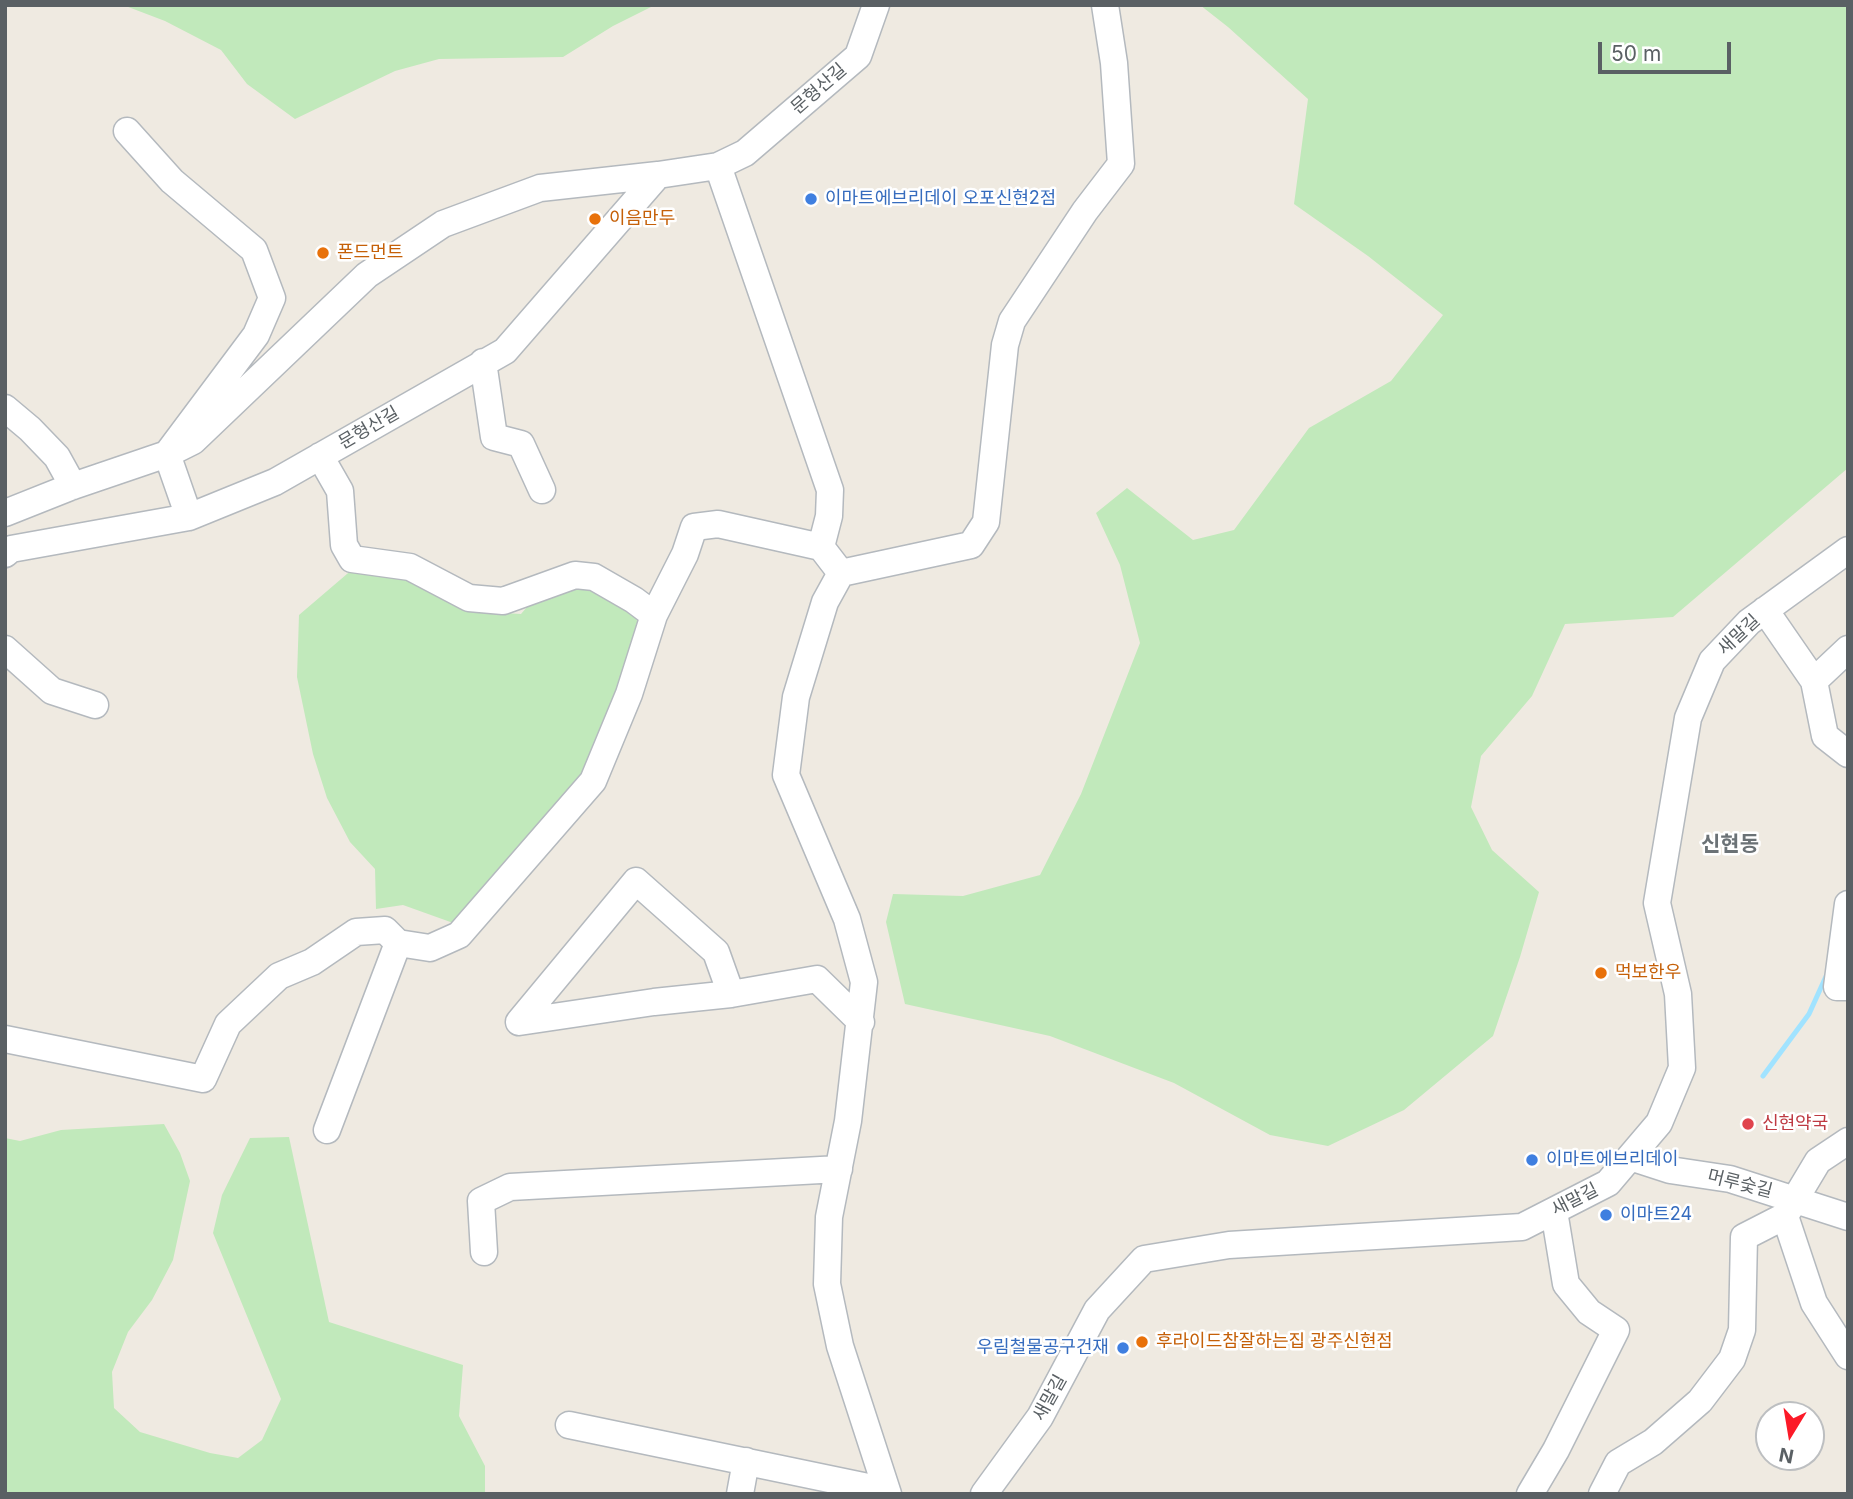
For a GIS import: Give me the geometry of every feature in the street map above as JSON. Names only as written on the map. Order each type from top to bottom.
[{"type":"street","name":"문형산길","points":[[6,512],[167,454],[193,441],[367,275],[443,224],[540,188],[658,176],[718,166],[745,153],[858,56],[876,5]]},
{"type":"street","points":[[888,1493],[840,1346],[827,1284],[829,1217],[848,1121],[864,982],[847,919],[786,775],[796,697],[825,602],[841,573],[971,545],[986,522],[1005,345],[1012,321],[1085,211],[1121,164],[1114,63],[1105,5]]},
{"type":"street","points":[[127,131],[172,181],[254,250],[272,298],[256,335],[167,454],[189,517]]},
{"type":"street","points":[[718,166],[830,490],[829,516],[821,547]]},
{"type":"street","name":"문형산길","points":[[5,554],[11,549],[189,517],[275,482],[505,351],[658,176]]},
{"type":"street","points":[[483,362],[494,438],[521,444],[542,490]]},
{"type":"street","points":[[5,408],[57,457],[73,486]]},
{"type":"street","points":[[320,456],[340,491],[344,545],[352,559],[411,567],[469,598],[503,601],[575,575],[594,577],[654,615]]},
{"type":"street","points":[[5,1039],[203,1079],[229,1024],[279,976],[312,962],[356,932],[385,930],[398,943],[430,948],[459,935],[593,781],[629,694],[654,615],[685,554],[694,527],[718,524],[821,547],[841,573]]},
{"type":"street","name":"새말길","points":[[984,1494],[1040,1417],[1097,1310],[1144,1259],[1229,1245],[1522,1227],[1608,1183],[1659,1123],[1682,1068],[1678,994],[1657,902],[1688,718],[1712,661],[1749,622],[1848,550]]},
{"type":"street","points":[[1765,610],[1814,681],[1825,736],[1848,754]]},
{"type":"street","points":[[5,649],[52,691],[95,705]]},
{"type":"street","points":[[1814,681],[1848,649]]},
{"type":"street","points":[[731,994],[716,952],[636,881],[519,1022],[654,1002],[731,994],[817,979],[861,1021]]},
{"type":"street","points":[[1848,904],[1837,987],[1848,987]]},
{"type":"street","points":[[327,1130],[398,943]]},
{"type":"street","points":[[1602,1494],[1618,1463],[1653,1442],[1700,1401],[1731,1359],[1742,1330],[1745,1237],[1791,1208],[1818,1161],[1848,1141]]},
{"type":"street","name":"머루숯길","points":[[1630,1157],[1670,1170],[1730,1179],[1791,1208],[1848,1217]]},
{"type":"street","points":[[484,1252],[481,1201],[510,1187],[838,1169]]},
{"type":"street","name":"머루숯길","points":[[1791,1208],[1814,1303],[1848,1356]]},
{"type":"street","points":[[1530,1494],[1556,1450],[1616,1330],[1590,1312],[1566,1284],[1554,1211]]},
{"type":"street","points":[[569,1425],[888,1493]]},
{"type":"street","points":[[740,1494],[746,1461]]},
{"type":"green space","points":[[123,5],[655,5],[613,26],[563,57],[439,59],[395,71],[295,119],[247,84],[221,50],[165,21]]},
{"type":"green space","points":[[1200,5],[1848,5],[1848,468],[1673,617],[1565,624],[1532,696],[1481,756],[1471,807],[1492,850],[1539,892],[1493,1036],[1404,1110],[1328,1146],[1270,1135],[1174,1083],[1050,1036],[905,1004],[886,922],[893,894],[963,896],[1040,875],[1081,794],[1140,643],[1120,565],[1096,513],[1127,488],[1193,540],[1234,530],[1309,428],[1391,381],[1443,315],[1368,256],[1294,204],[1308,99]]},
{"type":"green space","points":[[361,562],[402,573],[487,612],[521,614],[544,587],[610,584],[630,599],[638,624],[605,743],[565,797],[456,924],[403,905],[376,909],[375,869],[350,842],[327,798],[313,754],[297,677],[299,615]]},
{"type":"green space","points":[[164,1124],[180,1153],[190,1181],[173,1260],[152,1300],[128,1332],[112,1372],[114,1408],[140,1432],[210,1453],[238,1458],[262,1440],[281,1399],[213,1233],[222,1195],[250,1138],[289,1137],[329,1322],[463,1365],[459,1416],[485,1466],[485,1494],[5,1494],[5,1138],[20,1141],[61,1130]]},
{"type":"waterway","points":[[1763,1076],[1809,1014],[1828,972]]},
{"type":"place","name":"이마트에브리데이 오포신현2점","points":[[811,199]]},
{"type":"place","name":"이음만두","points":[[595,219]]},
{"type":"place","name":"폰드먼트","points":[[323,253]]},
{"type":"place","name":"먹보한우","points":[[1601,973]]},
{"type":"place","name":"신현약국","points":[[1748,1124]]},
{"type":"place","name":"이마트에브리데이","points":[[1532,1160]]},
{"type":"place","name":"이마트24","points":[[1606,1215]]},
{"type":"place","name":"후라이드참잘하는집 광주신현점","points":[[1142,1342]]},
{"type":"place","name":"우림철물공구건재","points":[[1123,1348]]},
{"type":"district","name":"신현동","points":[[1730,845]]}]
